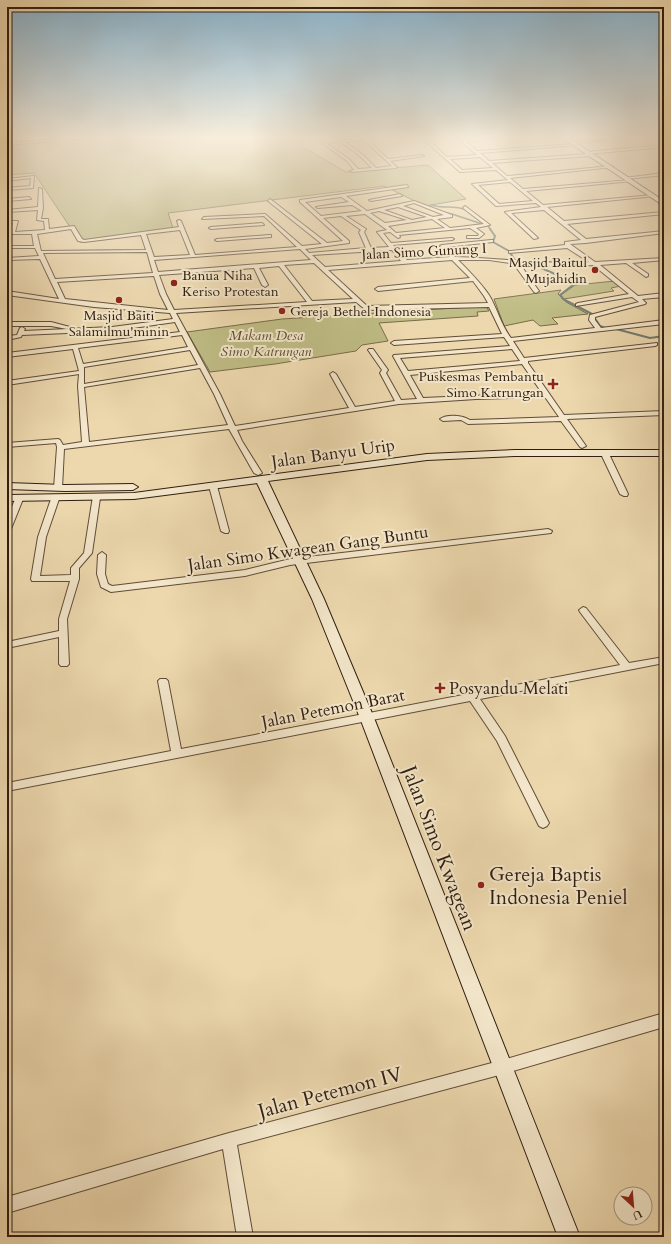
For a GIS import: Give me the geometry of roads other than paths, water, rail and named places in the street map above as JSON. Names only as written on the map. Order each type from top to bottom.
[{"type":"main road","points":[[653,196],[662,202]]},
{"type":"main road","name":"Jalan Banyu Urip","points":[[7,486],[58,488],[134,487],[509,445],[664,446]]},
{"type":"main road","name":"Jalan Banyu Urip","points":[[420,454],[664,453]]},
{"type":"main road","name":"Jalan Banyu Urip","points":[[7,498],[55,499],[134,496],[213,486],[258,473]]},
{"type":"main road","name":"Jalan Simo Kwagean","points":[[258,473],[300,561],[367,718],[569,1237]]},
{"type":"street","points":[[40,196],[41,208],[39,220],[46,220],[47,230]]},
{"type":"street","points":[[153,259],[303,248],[347,240],[302,201],[342,196]]},
{"type":"street","points":[[343,196],[393,232],[402,243]]},
{"type":"street","points":[[366,196],[381,209],[411,221]]},
{"type":"street","points":[[371,200],[394,196]]},
{"type":"street","points":[[488,196],[536,238]]},
{"type":"street","points":[[530,196],[583,241]]},
{"type":"street","points":[[507,212],[652,196]]},
{"type":"street","points":[[7,200],[29,198]]},
{"type":"street","points":[[270,200],[325,244]]},
{"type":"street","points":[[320,217],[367,212],[414,202],[452,215],[384,225]]},
{"type":"street","points":[[498,205],[537,202]]},
{"type":"street","points":[[318,207],[354,203]]},
{"type":"street","points":[[398,206],[432,218],[449,229]]},
{"type":"street","points":[[406,262],[380,232],[449,229],[486,225],[464,207]]},
{"type":"street","points":[[7,211],[41,208]]},
{"type":"street","points":[[199,211],[211,228],[222,253]]},
{"type":"street","points":[[562,223],[664,213]]},
{"type":"street","points":[[204,218],[263,214],[303,248],[364,307],[370,309],[492,305]]},
{"type":"street","points":[[342,215],[364,230],[361,232],[369,249]]},
{"type":"street","points":[[179,221],[193,256]]},
{"type":"street","points":[[7,222],[16,222],[10,233],[34,233],[72,227],[80,240],[84,241],[182,228]]},
{"type":"street","points":[[211,228],[262,224]]},
{"type":"street","points":[[309,254],[369,249],[402,243],[479,236],[482,234],[471,227]]},
{"type":"street","points":[[34,233],[40,252],[63,301]]},
{"type":"street","points":[[143,233],[172,312],[232,428],[258,473]]},
{"type":"street","points":[[511,252],[567,245],[583,241],[664,234]]},
{"type":"street","points":[[217,240],[269,236]]},
{"type":"street","points":[[490,242],[442,246],[474,279],[487,296],[492,305],[498,323],[582,446]]},
{"type":"street","points":[[567,245],[596,265],[643,303],[593,316],[592,320],[603,328]]},
{"type":"street","points":[[7,247],[40,252],[150,251]]},
{"type":"street","points":[[7,259],[40,252]]},
{"type":"street","name":"Jalan Simo Gunung I","points":[[325,269],[453,258],[489,259],[518,263],[596,265],[664,259]]},
{"type":"street","points":[[54,282],[316,261]]},
{"type":"street","points":[[628,262],[646,275]]},
{"type":"street","points":[[518,263],[536,291]]},
{"type":"street","points":[[281,265],[310,304]]},
{"type":"street","points":[[256,267],[265,285]]},
{"type":"street","points":[[378,289],[474,279]]},
{"type":"street","points":[[7,292],[63,301],[172,312],[357,300]]},
{"type":"street","points":[[578,305],[636,296],[664,295]]},
{"type":"street","points":[[20,333],[86,330],[176,320]]},
{"type":"street","points":[[394,343],[508,337],[664,322]]},
{"type":"street","points":[[7,324],[51,324],[86,330]]},
{"type":"street","points":[[7,338],[18,337],[24,324]]},
{"type":"street","points":[[7,355],[183,333]]},
{"type":"street","points":[[406,373],[524,361],[655,344]]},
{"type":"street","points":[[76,346],[81,369],[86,444]]},
{"type":"street","points":[[421,400],[396,357],[514,347]]},
{"type":"street","points":[[7,383],[191,348]]},
{"type":"street","points":[[371,350],[385,370],[383,372],[399,402]]},
{"type":"street","points":[[81,386],[201,366]]},
{"type":"street","points":[[333,374],[353,409]]},
{"type":"street","points":[[61,447],[232,428],[399,402],[547,395]]},
{"type":"street","points":[[443,419],[462,418],[468,422],[477,422],[664,413]]},
{"type":"street","points":[[7,445],[58,441],[61,447],[58,488]]},
{"type":"street","points":[[605,454],[624,494]]},
{"type":"street","points":[[213,486],[225,531]]},
{"type":"street","points":[[64,664],[63,619],[75,578],[76,566],[88,553],[95,516],[96,498]]},
{"type":"street","points":[[7,529],[19,499]]},
{"type":"street","points":[[55,499],[42,537],[35,579],[75,578]]},
{"type":"street","name":"Jalan Simo Kwagean Gang Buntu","points":[[102,555],[100,574],[104,585],[111,589],[245,573],[300,561],[320,560],[548,531]]},
{"type":"street","points":[[583,610],[626,668]]},
{"type":"street","points":[[7,645],[63,633]]},
{"type":"street","name":"Jalan Petemon Barat","points":[[7,786],[664,660]]},
{"type":"street","points":[[163,681],[177,754]]},
{"type":"street","points":[[474,697],[501,739],[543,822]]},
{"type":"street","name":"Jalan Petemon IV","points":[[7,1204],[228,1140],[503,1067],[664,1020]]},
{"type":"street","points":[[228,1140],[245,1237]]},
{"type":"waterway","points":[[431,205],[466,210]]},
{"type":"waterway","points":[[439,212],[452,214],[488,226],[491,230]]},
{"type":"waterway","points":[[490,229],[495,236],[493,242],[509,251],[518,265],[539,267],[571,281],[573,285],[560,295],[563,299],[592,314],[600,326],[608,329]]},
{"type":"waterway","points":[[616,329],[650,338],[664,336]]},
{"type":"place","name":"Masjid Baitul Mujahidin","points":[[595,270]]},
{"type":"place","name":"Banua Niha Keriso Protestan","points":[[174,283]]},
{"type":"place","name":"Masjid Baiti Salamilmu'minin","points":[[119,300]]},
{"type":"place","name":"Gereja Bethel Indonesia","points":[[282,311]]},
{"type":"place","name":"Puskesmas Pembantu Simo Katrungan","points":[[553,384]]},
{"type":"place","name":"Posyandu Melati","points":[[440,688]]},
{"type":"place","name":"Gereja Baptis Indonesia Peniel","points":[[481,885]]},
{"type":"park label","name":"Makam Desa Simo Katrungan","points":[[266,344]]}]
